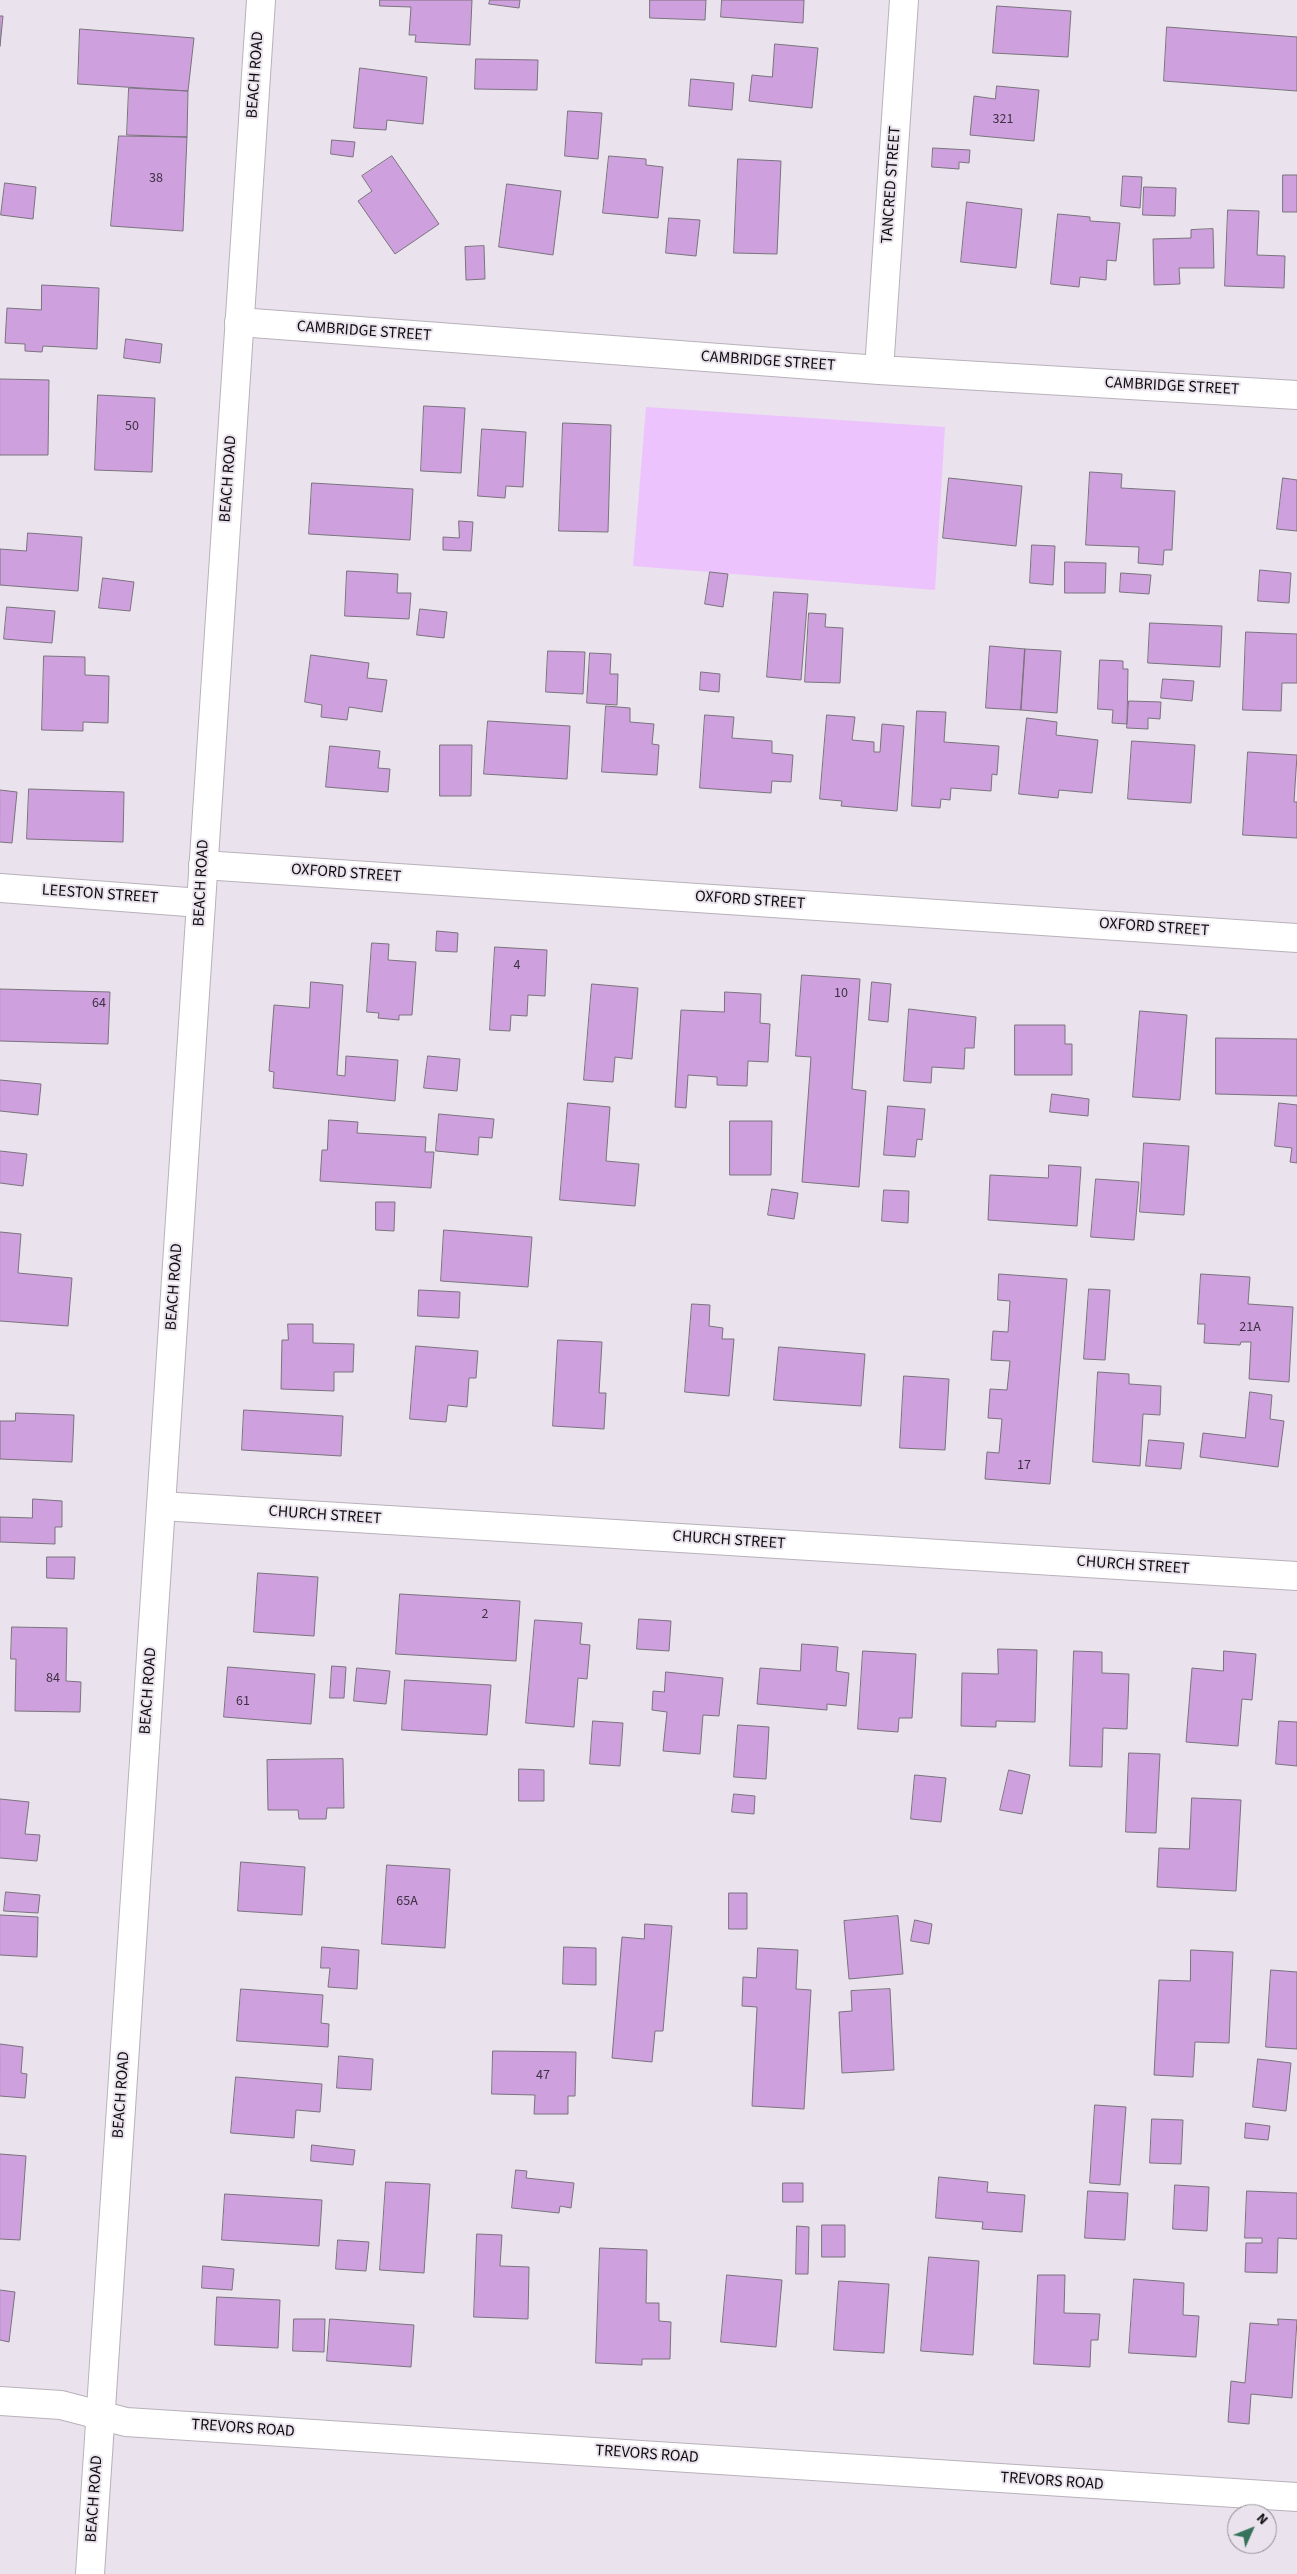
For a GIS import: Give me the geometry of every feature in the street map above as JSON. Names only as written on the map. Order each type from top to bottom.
[{"type":"street","name":"BEACH ROAD","points":[[90,2574],[260,0]]},
{"type":"street","name":"TANCRED STREET","points":[[879,370],[904,0]]},
{"type":"street","name":"CAMBRIDGE STREET","points":[[239,322],[879,370],[1297,395]]},
{"type":"street","name":"OXFORD STREET","points":[[202,865],[1297,938]]},
{"type":"street","name":"LEESTON STREET","points":[[0,888],[201,903]]},
{"type":"street","name":"CHURCH STREET","points":[[161,1506],[1297,1576]]},
{"type":"street","name":"TREVORS ROAD","points":[[0,2401],[61,2405],[126,2422],[1297,2497]]},
{"type":"shaded area","points":[[646,407],[945,427],[935,590],[633,566]]},
{"type":"building","points":[[380,0],[472,0],[470,45],[415,42],[416,35],[409,35],[411,7],[380,6]]},
{"type":"building","points":[[490,0],[520,0],[519,8],[489,4]]},
{"type":"building","points":[[650,0],[706,0],[705,20],[650,18]]},
{"type":"building","points":[[722,0],[804,0],[803,23],[721,17]]},
{"type":"building","points":[[997,6],[1071,11],[1068,57],[993,53]]},
{"type":"building","points":[[0,16],[3,16],[0,46]]},
{"type":"building","points":[[1167,27],[1297,37],[1297,91],[1164,81]]},
{"type":"building","points":[[80,29],[194,38],[188,91],[78,84]]},
{"type":"building","points":[[775,44],[818,48],[812,108],[749,101],[752,75],[772,77]]},
{"type":"building","points":[[476,59],[538,60],[537,90],[475,89]]},
{"type":"building","points":[[360,68],[427,77],[423,124],[387,120],[386,130],[354,128]]},
{"type":"building","points":[[691,79],[734,83],[732,110],[689,106]]},
{"type":"building","points":[[997,86],[1039,90],[1034,141],[970,135],[974,96],[995,99]]},
{"type":"building","points":[[129,88],[188,91],[187,137],[127,135]]},
{"type":"building","points":[[568,111],[602,113],[598,159],[565,156]]},
{"type":"building","points":[[119,136],[187,137],[183,231],[111,226]]},
{"type":"building","points":[[332,140],[355,142],[353,157],[331,154]]},
{"type":"building","points":[[933,148],[970,150],[969,163],[959,162],[959,169],[932,167]]},
{"type":"building","points":[[392,156],[439,224],[395,254],[358,201],[372,191],[362,176]]},
{"type":"building","points":[[609,156],[646,159],[646,165],[663,167],[658,218],[603,213]]},
{"type":"building","points":[[738,159],[781,161],[777,254],[734,253]]},
{"type":"building","points":[[1283,175],[1297,175],[1297,212],[1283,212]]},
{"type":"building","points":[[1123,176],[1142,177],[1140,208],[1121,206]]},
{"type":"building","points":[[5,183],[36,187],[33,219],[1,215]]},
{"type":"building","points":[[507,184],[561,191],[553,255],[499,247]]},
{"type":"building","points":[[1144,187],[1176,188],[1175,216],[1143,215]]},
{"type":"building","points":[[967,202],[1022,209],[1016,268],[961,262]]},
{"type":"building","points":[[1228,210],[1259,211],[1257,255],[1285,256],[1284,288],[1225,286]]},
{"type":"building","points":[[1058,214],[1090,217],[1090,221],[1120,223],[1116,261],[1107,260],[1106,280],[1080,277],[1079,287],[1051,284]]},
{"type":"building","points":[[669,218],[700,220],[696,256],[666,253]]},
{"type":"building","points":[[1213,229],[1214,268],[1179,268],[1180,284],[1154,285],[1153,239],[1191,238],[1191,230]]},
{"type":"building","points":[[484,246],[485,279],[466,280],[465,247]]},
{"type":"building","points":[[42,285],[99,288],[97,349],[43,346],[42,352],[25,351],[25,344],[5,343],[7,308],[41,310]]},
{"type":"building","points":[[126,339],[162,344],[160,363],[124,358]]},
{"type":"building","points":[[0,379],[49,380],[48,455],[0,455]]},
{"type":"building","points":[[98,395],[155,398],[152,472],[95,470]]},
{"type":"building","points":[[424,406],[465,408],[461,473],[421,471]]},
{"type":"building","points":[[563,423],[611,425],[608,532],[559,531]]},
{"type":"building","points":[[482,429],[526,432],[523,487],[506,486],[505,498],[478,496]]},
{"type":"building","points":[[1090,472],[1122,474],[1121,488],[1175,491],[1172,550],[1164,550],[1163,565],[1138,563],[1139,547],[1086,545]]},
{"type":"building","points":[[949,478],[1022,486],[1016,546],[943,538]]},
{"type":"building","points":[[1283,478],[1297,480],[1297,531],[1277,529]]},
{"type":"building","points":[[312,483],[413,489],[410,540],[309,534]]},
{"type":"building","points":[[459,521],[473,522],[471,551],[443,550],[443,537],[459,538]]},
{"type":"building","points":[[28,533],[82,537],[78,591],[0,585],[0,549],[26,551]]},
{"type":"building","points":[[1032,545],[1055,546],[1053,585],[1030,583]]},
{"type":"building","points":[[1065,562],[1106,563],[1105,593],[1065,593]]},
{"type":"building","points":[[1260,570],[1291,573],[1289,603],[1258,601]]},
{"type":"building","points":[[347,571],[398,574],[397,593],[411,593],[409,619],[345,616]]},
{"type":"building","points":[[710,572],[728,574],[723,607],[705,604]]},
{"type":"building","points":[[1121,573],[1151,575],[1149,594],[1120,592]]},
{"type":"building","points":[[103,578],[134,582],[130,611],[99,608]]},
{"type":"building","points":[[774,592],[808,594],[801,680],[767,677]]},
{"type":"building","points":[[7,607],[55,611],[52,643],[4,639]]},
{"type":"building","points":[[420,609],[447,612],[444,638],[417,635]]},
{"type":"building","points":[[809,613],[826,614],[825,627],[843,628],[840,683],[805,682]]},
{"type":"building","points":[[1150,623],[1222,626],[1220,667],[1148,663]]},
{"type":"building","points":[[1246,632],[1297,634],[1297,683],[1282,683],[1281,711],[1243,710]]},
{"type":"building","points":[[990,646],[1025,649],[1021,710],[986,708]]},
{"type":"building","points":[[1025,649],[1061,651],[1057,713],[1021,710]]},
{"type":"building","points":[[548,651],[585,652],[583,694],[546,692]]},
{"type":"building","points":[[590,653],[611,654],[610,674],[618,674],[617,705],[587,703]]},
{"type":"building","points":[[311,655],[369,663],[367,678],[387,680],[382,712],[349,707],[347,720],[321,717],[322,705],[305,702]]},
{"type":"building","points":[[44,656],[85,657],[85,675],[109,676],[108,723],[83,722],[83,731],[42,730]]},
{"type":"building","points":[[1100,660],[1123,661],[1123,669],[1128,669],[1127,724],[1112,723],[1113,710],[1098,709]]},
{"type":"building","points":[[701,672],[720,674],[719,692],[700,690]]},
{"type":"building","points":[[1163,679],[1194,681],[1192,701],[1161,698]]},
{"type":"building","points":[[1129,701],[1161,702],[1160,719],[1148,718],[1148,729],[1127,728]]},
{"type":"building","points":[[606,706],[630,708],[630,722],[654,724],[652,744],[659,745],[657,775],[602,772]]},
{"type":"building","points":[[917,711],[946,712],[944,742],[999,746],[997,775],[992,774],[991,791],[951,788],[950,800],[941,799],[940,808],[912,806]]},
{"type":"building","points":[[705,715],[734,717],[732,738],[772,741],[772,753],[793,755],[791,782],[772,781],[771,793],[700,788]]},
{"type":"building","points":[[827,715],[855,717],[852,740],[874,742],[874,752],[880,752],[882,724],[904,726],[897,811],[841,806],[842,801],[820,799]]},
{"type":"building","points":[[1027,718],[1057,722],[1056,735],[1098,740],[1092,793],[1059,790],[1058,798],[1019,794]]},
{"type":"building","points":[[488,721],[570,726],[567,779],[484,774]]},
{"type":"building","points":[[1132,741],[1195,745],[1191,803],[1128,799]]},
{"type":"building","points":[[440,745],[472,745],[471,796],[440,796]]},
{"type":"building","points":[[330,746],[380,751],[378,768],[390,769],[388,792],[326,787]]},
{"type":"building","points":[[1248,752],[1297,755],[1294,802],[1297,802],[1297,838],[1243,835]]},
{"type":"building","points":[[29,789],[124,792],[123,842],[27,839]]},
{"type":"building","points":[[0,790],[17,792],[12,843],[0,842]]},
{"type":"building","points":[[437,931],[458,933],[457,952],[436,951]]},
{"type":"building","points":[[372,943],[389,944],[388,960],[416,962],[412,1015],[399,1015],[399,1020],[378,1018],[379,1013],[367,1012]]},
{"type":"building","points":[[495,947],[547,950],[545,996],[528,995],[527,1016],[511,1015],[510,1031],[490,1030]]},
{"type":"building","points":[[802,975],[860,979],[852,1089],[866,1091],[859,1187],[802,1182],[811,1057],[796,1056]]},
{"type":"building","points":[[311,982],[343,985],[337,1075],[345,1076],[346,1056],[398,1060],[395,1101],[273,1088],[274,1072],[269,1071],[274,1005],[309,1008]]},
{"type":"building","points":[[872,982],[891,984],[888,1022],[869,1020]]},
{"type":"building","points":[[592,984],[638,988],[632,1059],[615,1057],[613,1082],[584,1080]]},
{"type":"building","points":[[0,989],[110,992],[108,1044],[0,1041]]},
{"type":"building","points":[[725,992],[761,994],[760,1023],[770,1024],[768,1062],[748,1061],[747,1086],[717,1085],[717,1077],[688,1075],[686,1108],[675,1107],[681,1010],[724,1012]]},
{"type":"building","points":[[909,1009],[976,1017],[974,1048],[965,1048],[964,1069],[932,1067],[931,1083],[904,1081]]},
{"type":"building","points":[[1140,1011],[1187,1015],[1180,1100],[1133,1097]]},
{"type":"building","points":[[1015,1025],[1065,1025],[1065,1044],[1072,1044],[1072,1075],[1015,1075]]},
{"type":"building","points":[[1216,1038],[1297,1039],[1297,1096],[1216,1094]]},
{"type":"building","points":[[428,1056],[460,1059],[457,1091],[424,1088]]},
{"type":"building","points":[[0,1080],[41,1084],[38,1115],[0,1111]]},
{"type":"building","points":[[1052,1094],[1089,1099],[1088,1116],[1050,1112]]},
{"type":"building","points":[[568,1103],[610,1107],[606,1161],[639,1164],[635,1206],[560,1200]]},
{"type":"building","points":[[1279,1103],[1297,1105],[1297,1163],[1290,1162],[1292,1148],[1275,1146]]},
{"type":"building","points":[[888,1106],[925,1109],[922,1140],[917,1139],[915,1157],[884,1155]]},
{"type":"building","points":[[439,1114],[494,1119],[492,1138],[479,1137],[478,1155],[436,1151]]},
{"type":"building","points":[[329,1120],[358,1122],[357,1133],[426,1137],[425,1152],[434,1152],[431,1188],[320,1181],[322,1150],[327,1150]]},
{"type":"building","points":[[730,1121],[772,1121],[771,1175],[730,1175]]},
{"type":"building","points":[[1144,1143],[1189,1146],[1184,1215],[1140,1212]]},
{"type":"building","points":[[0,1151],[27,1154],[23,1186],[0,1183]]},
{"type":"building","points":[[1049,1165],[1081,1167],[1077,1226],[988,1220],[990,1175],[1048,1178]]},
{"type":"building","points":[[1096,1179],[1139,1182],[1134,1240],[1091,1237]]},
{"type":"building","points":[[772,1189],[798,1193],[794,1219],[768,1215]]},
{"type":"building","points":[[884,1190],[909,1191],[908,1223],[882,1221]]},
{"type":"building","points":[[376,1202],[395,1202],[394,1231],[376,1230]]},
{"type":"building","points":[[444,1230],[532,1237],[528,1287],[441,1281]]},
{"type":"building","points":[[0,1232],[21,1234],[18,1273],[72,1278],[68,1326],[0,1321]]},
{"type":"building","points":[[999,1274],[1067,1279],[1050,1484],[985,1479],[987,1452],[999,1453],[1002,1419],[988,1418],[990,1389],[1007,1390],[1010,1361],[991,1360],[993,1331],[1008,1332],[1010,1301],[998,1300]]},
{"type":"building","points":[[1201,1274],[1250,1277],[1248,1304],[1293,1307],[1289,1382],[1249,1379],[1251,1342],[1241,1342],[1240,1345],[1204,1343],[1205,1324],[1198,1324]]},
{"type":"building","points":[[1089,1289],[1110,1290],[1105,1360],[1084,1359]]},
{"type":"building","points":[[419,1290],[460,1292],[459,1318],[418,1316]]},
{"type":"building","points":[[692,1304],[710,1305],[709,1326],[723,1328],[722,1339],[734,1339],[729,1396],[685,1392]]},
{"type":"building","points":[[288,1324],[313,1324],[313,1343],[354,1344],[353,1372],[334,1372],[334,1391],[281,1389],[282,1340],[288,1340]]},
{"type":"building","points":[[558,1340],[602,1342],[599,1393],[606,1393],[604,1429],[553,1426]]},
{"type":"building","points":[[416,1346],[478,1351],[476,1378],[469,1378],[467,1407],[448,1405],[446,1422],[410,1419]]},
{"type":"building","points":[[779,1347],[865,1354],[861,1406],[774,1400]]},
{"type":"building","points":[[1098,1372],[1129,1374],[1129,1384],[1161,1386],[1160,1415],[1143,1414],[1140,1466],[1093,1462]]},
{"type":"building","points":[[904,1376],[949,1379],[945,1450],[900,1448]]},
{"type":"building","points":[[1250,1392],[1272,1395],[1270,1419],[1284,1421],[1278,1467],[1200,1457],[1203,1433],[1245,1438]]},
{"type":"building","points":[[244,1410],[343,1416],[341,1456],[242,1450]]},
{"type":"building","points":[[16,1413],[74,1415],[72,1462],[0,1459],[0,1421],[15,1421]]},
{"type":"building","points":[[1149,1440],[1184,1443],[1181,1469],[1146,1466]]},
{"type":"building","points":[[33,1499],[62,1501],[62,1527],[55,1527],[55,1544],[0,1542],[0,1517],[32,1518]]},
{"type":"building","points":[[47,1557],[75,1557],[74,1579],[47,1578]]},
{"type":"building","points":[[258,1573],[318,1577],[314,1636],[254,1632]]},
{"type":"building","points":[[400,1594],[520,1601],[516,1661],[396,1654]]},
{"type":"building","points":[[639,1619],[671,1621],[669,1651],[637,1649]]},
{"type":"building","points":[[535,1620],[582,1623],[580,1644],[590,1645],[587,1679],[578,1678],[574,1727],[526,1723]]},
{"type":"building","points":[[12,1627],[67,1628],[66,1681],[81,1682],[80,1712],[15,1711],[16,1659],[11,1659]]},
{"type":"building","points":[[802,1644],[838,1647],[836,1671],[849,1673],[846,1706],[827,1704],[827,1710],[757,1704],[760,1668],[800,1671]]},
{"type":"building","points":[[998,1649],[1037,1650],[1035,1722],[996,1721],[996,1727],[961,1726],[962,1673],[998,1674]]},
{"type":"building","points":[[863,1651],[916,1654],[912,1718],[899,1718],[898,1732],[858,1729]]},
{"type":"building","points":[[1074,1651],[1102,1652],[1102,1673],[1129,1674],[1127,1729],[1103,1728],[1102,1767],[1070,1766]]},
{"type":"building","points":[[1224,1651],[1256,1654],[1252,1700],[1242,1699],[1238,1746],[1186,1742],[1192,1668],[1223,1671]]},
{"type":"building","points":[[332,1666],[346,1667],[344,1698],[330,1698]]},
{"type":"building","points":[[228,1667],[315,1674],[311,1724],[224,1717]]},
{"type":"building","points":[[357,1668],[390,1671],[386,1704],[354,1701]]},
{"type":"building","points":[[666,1672],[723,1678],[719,1716],[703,1715],[700,1754],[663,1751],[667,1712],[652,1710],[653,1691],[664,1692]]},
{"type":"building","points":[[405,1680],[491,1685],[487,1735],[402,1730]]},
{"type":"building","points":[[593,1721],[623,1723],[620,1766],[590,1764]]},
{"type":"building","points":[[1279,1721],[1297,1722],[1297,1766],[1276,1764]]},
{"type":"building","points":[[738,1725],[769,1727],[766,1779],[734,1777]]},
{"type":"building","points":[[1129,1753],[1160,1754],[1156,1833],[1126,1832]]},
{"type":"building","points":[[343,1759],[344,1808],[327,1808],[326,1819],[299,1819],[298,1810],[268,1810],[267,1760]]},
{"type":"building","points":[[519,1769],[544,1770],[544,1801],[519,1801]]},
{"type":"building","points":[[1009,1770],[1030,1775],[1022,1814],[1000,1810]]},
{"type":"building","points":[[915,1775],[946,1778],[941,1822],[911,1819]]},
{"type":"building","points":[[734,1794],[755,1796],[754,1814],[732,1812]]},
{"type":"building","points":[[1192,1798],[1241,1800],[1236,1891],[1157,1887],[1159,1848],[1189,1849]]},
{"type":"building","points":[[0,1799],[29,1802],[25,1834],[40,1835],[37,1861],[0,1858]]},
{"type":"building","points":[[241,1862],[305,1867],[302,1915],[238,1911]]},
{"type":"building","points":[[387,1865],[450,1869],[445,1948],[382,1944]]},
{"type":"building","points":[[6,1892],[40,1895],[38,1913],[4,1911]]},
{"type":"building","points":[[729,1893],[747,1893],[747,1929],[729,1929]]},
{"type":"building","points":[[0,1915],[38,1917],[37,1957],[0,1955]]},
{"type":"building","points":[[898,1916],[903,1974],[849,1979],[844,1921]]},
{"type":"building","points":[[915,1920],[932,1924],[929,1944],[911,1941]]},
{"type":"building","points":[[645,1924],[672,1926],[663,2031],[655,2031],[652,2062],[612,2058],[622,1937],[644,1939]]},
{"type":"building","points":[[322,1947],[359,1950],[357,1989],[328,1987],[330,1968],[321,1968]]},
{"type":"building","points":[[564,1947],[596,1948],[596,1985],[563,1984]]},
{"type":"building","points":[[758,1948],[798,1950],[796,1989],[811,1990],[804,2109],[752,2106],[757,2007],[742,2006],[743,1977],[756,1978]]},
{"type":"building","points":[[1191,1950],[1233,1952],[1229,2043],[1195,2042],[1193,2077],[1154,2075],[1159,1980],[1190,1981]]},
{"type":"building","points":[[1271,1970],[1297,1972],[1297,2049],[1266,2047]]},
{"type":"building","points":[[241,1989],[323,1995],[321,2023],[329,2024],[328,2047],[237,2041]]},
{"type":"building","points":[[890,1989],[894,2070],[842,2073],[839,2012],[852,2011],[851,1991]]},
{"type":"building","points":[[0,2044],[23,2047],[21,2073],[27,2074],[25,2098],[0,2096]]},
{"type":"building","points":[[493,2051],[576,2052],[575,2096],[568,2096],[568,2114],[534,2114],[535,2095],[492,2094]]},
{"type":"building","points":[[339,2056],[373,2059],[371,2090],[337,2088]]},
{"type":"building","points":[[1258,2059],[1291,2063],[1286,2111],[1253,2107]]},
{"type":"building","points":[[236,2077],[322,2084],[320,2112],[296,2110],[294,2138],[231,2133]]},
{"type":"building","points":[[1095,2105],[1126,2107],[1120,2185],[1090,2183]]},
{"type":"building","points":[[1152,2119],[1183,2120],[1181,2164],[1150,2163]]},
{"type":"building","points":[[1246,2123],[1270,2126],[1268,2140],[1245,2138]]},
{"type":"building","points":[[312,2145],[355,2150],[353,2165],[311,2161]]},
{"type":"building","points":[[0,2154],[26,2156],[20,2240],[0,2239]]},
{"type":"building","points":[[516,2170],[527,2171],[526,2178],[574,2183],[571,2208],[560,2206],[559,2213],[512,2208]]},
{"type":"building","points":[[939,2177],[988,2182],[987,2192],[1025,2195],[1022,2232],[982,2229],[983,2222],[936,2218]]},
{"type":"building","points":[[386,2182],[430,2184],[424,2273],[380,2270]]},
{"type":"building","points":[[783,2183],[803,2183],[803,2202],[783,2202]]},
{"type":"building","points":[[1175,2185],[1209,2187],[1207,2231],[1173,2229]]},
{"type":"building","points":[[1088,2191],[1128,2193],[1125,2240],[1085,2238]]},
{"type":"building","points":[[1247,2191],[1297,2193],[1297,2239],[1278,2238],[1277,2273],[1245,2272],[1246,2243],[1262,2243],[1262,2238],[1245,2238]]},
{"type":"building","points":[[225,2194],[322,2200],[319,2246],[222,2240]]},
{"type":"building","points":[[822,2225],[845,2225],[845,2257],[822,2257]]},
{"type":"building","points":[[797,2226],[809,2227],[808,2274],[796,2274]]},
{"type":"building","points":[[477,2234],[502,2235],[500,2266],[529,2267],[528,2319],[474,2317]]},
{"type":"building","points":[[338,2240],[369,2242],[366,2271],[336,2269]]},
{"type":"building","points":[[600,2248],[647,2250],[646,2303],[659,2303],[659,2321],[671,2322],[670,2359],[642,2359],[642,2365],[596,2363]]},
{"type":"building","points":[[929,2257],[979,2261],[973,2355],[921,2351]]},
{"type":"building","points":[[203,2266],[234,2269],[232,2290],[202,2288]]},
{"type":"building","points":[[727,2275],[782,2280],[776,2347],[721,2342]]},
{"type":"building","points":[[1038,2275],[1065,2275],[1064,2313],[1100,2314],[1098,2340],[1091,2340],[1090,2367],[1034,2364]]},
{"type":"building","points":[[1134,2279],[1184,2283],[1183,2315],[1199,2316],[1196,2357],[1129,2353]]},
{"type":"building","points":[[839,2281],[889,2284],[884,2353],[834,2350]]},
{"type":"building","points":[[0,2290],[15,2292],[9,2342],[0,2340]]},
{"type":"building","points":[[217,2297],[280,2300],[278,2348],[215,2345]]},
{"type":"building","points":[[294,2319],[325,2319],[324,2352],[293,2351]]},
{"type":"building","points":[[330,2319],[414,2325],[411,2367],[327,2361]]},
{"type":"building","points":[[1278,2319],[1297,2320],[1292,2398],[1251,2394],[1249,2424],[1228,2422],[1231,2381],[1245,2383],[1250,2323],[1278,2325]]}]
